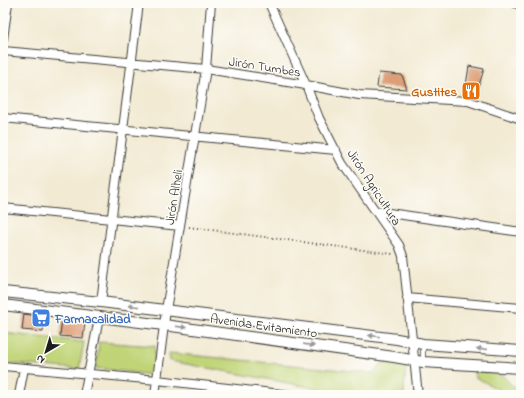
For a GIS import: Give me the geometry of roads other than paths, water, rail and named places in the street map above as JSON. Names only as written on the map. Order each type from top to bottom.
[{"type":"street","points":[[3,39],[8,3]]},
{"type":"street","points":[[101,302],[139,3]]},
{"type":"street","name":"Jirón Alheli","points":[[155,395],[166,310],[206,69],[211,3]]},
{"type":"street","name":"Jirón Agricultura","points":[[270,3],[319,118],[342,163],[399,245],[403,256],[412,342],[418,361],[418,395]]},
{"type":"street","points":[[515,3],[521,5]]},
{"type":"street","name":"Jirón Tumbes","points":[[3,51],[206,69],[359,95],[468,101],[521,119]]},
{"type":"street","points":[[3,118],[336,150]]},
{"type":"street","points":[[3,208],[180,226]]},
{"type":"street","points":[[375,211],[521,232]]},
{"type":"street","name":"Avenida Evitamiento","points":[[3,292],[166,310],[423,344],[521,351]]},
{"type":"street","points":[[407,298],[521,308]]},
{"type":"street","name":"Avenida Evitamiento","points":[[3,305],[164,325],[418,361],[521,368]]},
{"type":"street","points":[[84,395],[99,318]]},
{"type":"street","points":[[3,366],[157,380],[243,392],[290,395]]},
{"type":"street","points":[[19,395],[24,368]]},
{"type":"lane","points":[[418,361],[423,344]]},
{"type":"place","name":"Gustites","points":[[471,91]]},
{"type":"place","name":"Farmacalidad","points":[[41,318]]}]
